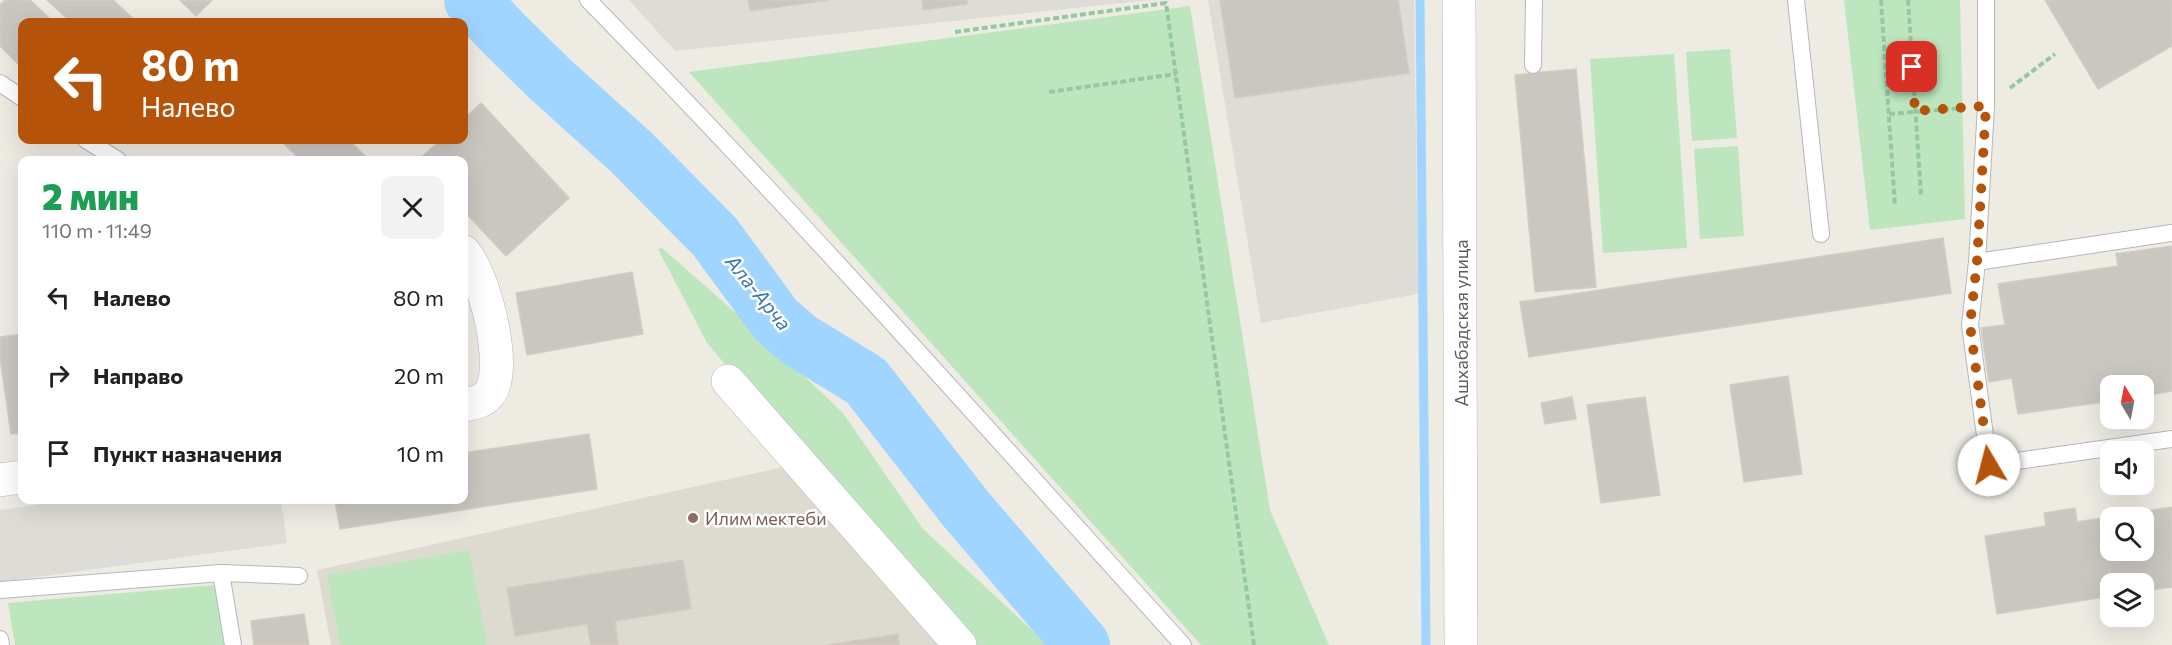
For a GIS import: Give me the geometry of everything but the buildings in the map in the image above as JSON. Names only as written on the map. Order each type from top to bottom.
[{"type":"street","name":"Ашхабадская улица","points":[[1459,0],[1461,645]]},
{"type":"street","points":[[468,260],[481,284],[496,350],[495,379],[489,394],[480,401],[468,404]]},
{"type":"street","points":[[728,381],[960,645]]},
{"type":"street","points":[[0,480],[18,478]]},
{"type":"lane","points":[[588,0],[658,71],[942,378],[1183,645]]},
{"type":"lane","points":[[1533,65],[1534,0]]},
{"type":"lane","points":[[1796,0],[1821,234]]},
{"type":"lane","points":[[1986,0],[1986,106],[1977,262],[1970,325],[1989,465],[2172,439]]},
{"type":"lane","points":[[0,83],[18,95]]},
{"type":"lane","points":[[92,144],[112,156]]},
{"type":"lane","points":[[1977,262],[2172,233]]},
{"type":"lane","points":[[221,573],[233,645]]},
{"type":"lane","points":[[0,590],[221,573],[299,576]]},
{"type":"lane","points":[[0,639],[1,645]]},
{"type":"path","points":[[1881,0],[1895,206]]},
{"type":"path","points":[[1908,0],[1921,195]]},
{"type":"path","points":[[955,32],[1166,3],[1254,645]]},
{"type":"path","points":[[1889,114],[1986,106],[2055,54]]},
{"type":"path","points":[[1049,92],[1176,74]]},
{"type":"shaded area","points":[[629,0],[1149,0],[675,51]]},
{"type":"shaded area","points":[[1208,0],[1414,0],[1418,294],[1261,323]]},
{"type":"shaded area","name":"Илим мектеби","points":[[788,466],[947,645],[331,645],[317,570]]},
{"type":"shaded area","points":[[44,504],[282,504],[287,543],[0,582],[0,510]]},
{"type":"green space","points":[[1844,0],[1960,0],[1965,219],[1870,230]]},
{"type":"green space","points":[[1190,6],[1270,510],[1329,645],[1201,645],[689,72]]},
{"type":"green space","points":[[1730,49],[1737,138],[1692,141],[1686,52]]},
{"type":"green space","points":[[1674,54],[1687,248],[1603,253],[1590,59]]},
{"type":"green space","points":[[1738,146],[1744,236],[1700,239],[1694,149]]},
{"type":"green space","points":[[662,248],[762,336],[843,413],[923,529],[1048,645],[965,645],[707,343],[658,249]]},
{"type":"green space","points":[[469,550],[487,645],[340,645],[327,575]]},
{"type":"green space","points":[[215,585],[224,645],[15,645],[8,603]]},
{"type":"waterway","name":"Ала-Арча","points":[[472,0],[551,80],[630,151],[715,237],[776,320],[799,340],[866,381],[965,508],[1082,645]]},
{"type":"waterway","points":[[1420,0],[1426,645]]},
{"type":"place","name":"Илим мектеби","points":[[693,518]]},
{"type":"route","points":[[1912,67],[1915,111],[1986,106],[1977,262],[1970,325],[1989,465]]}]
